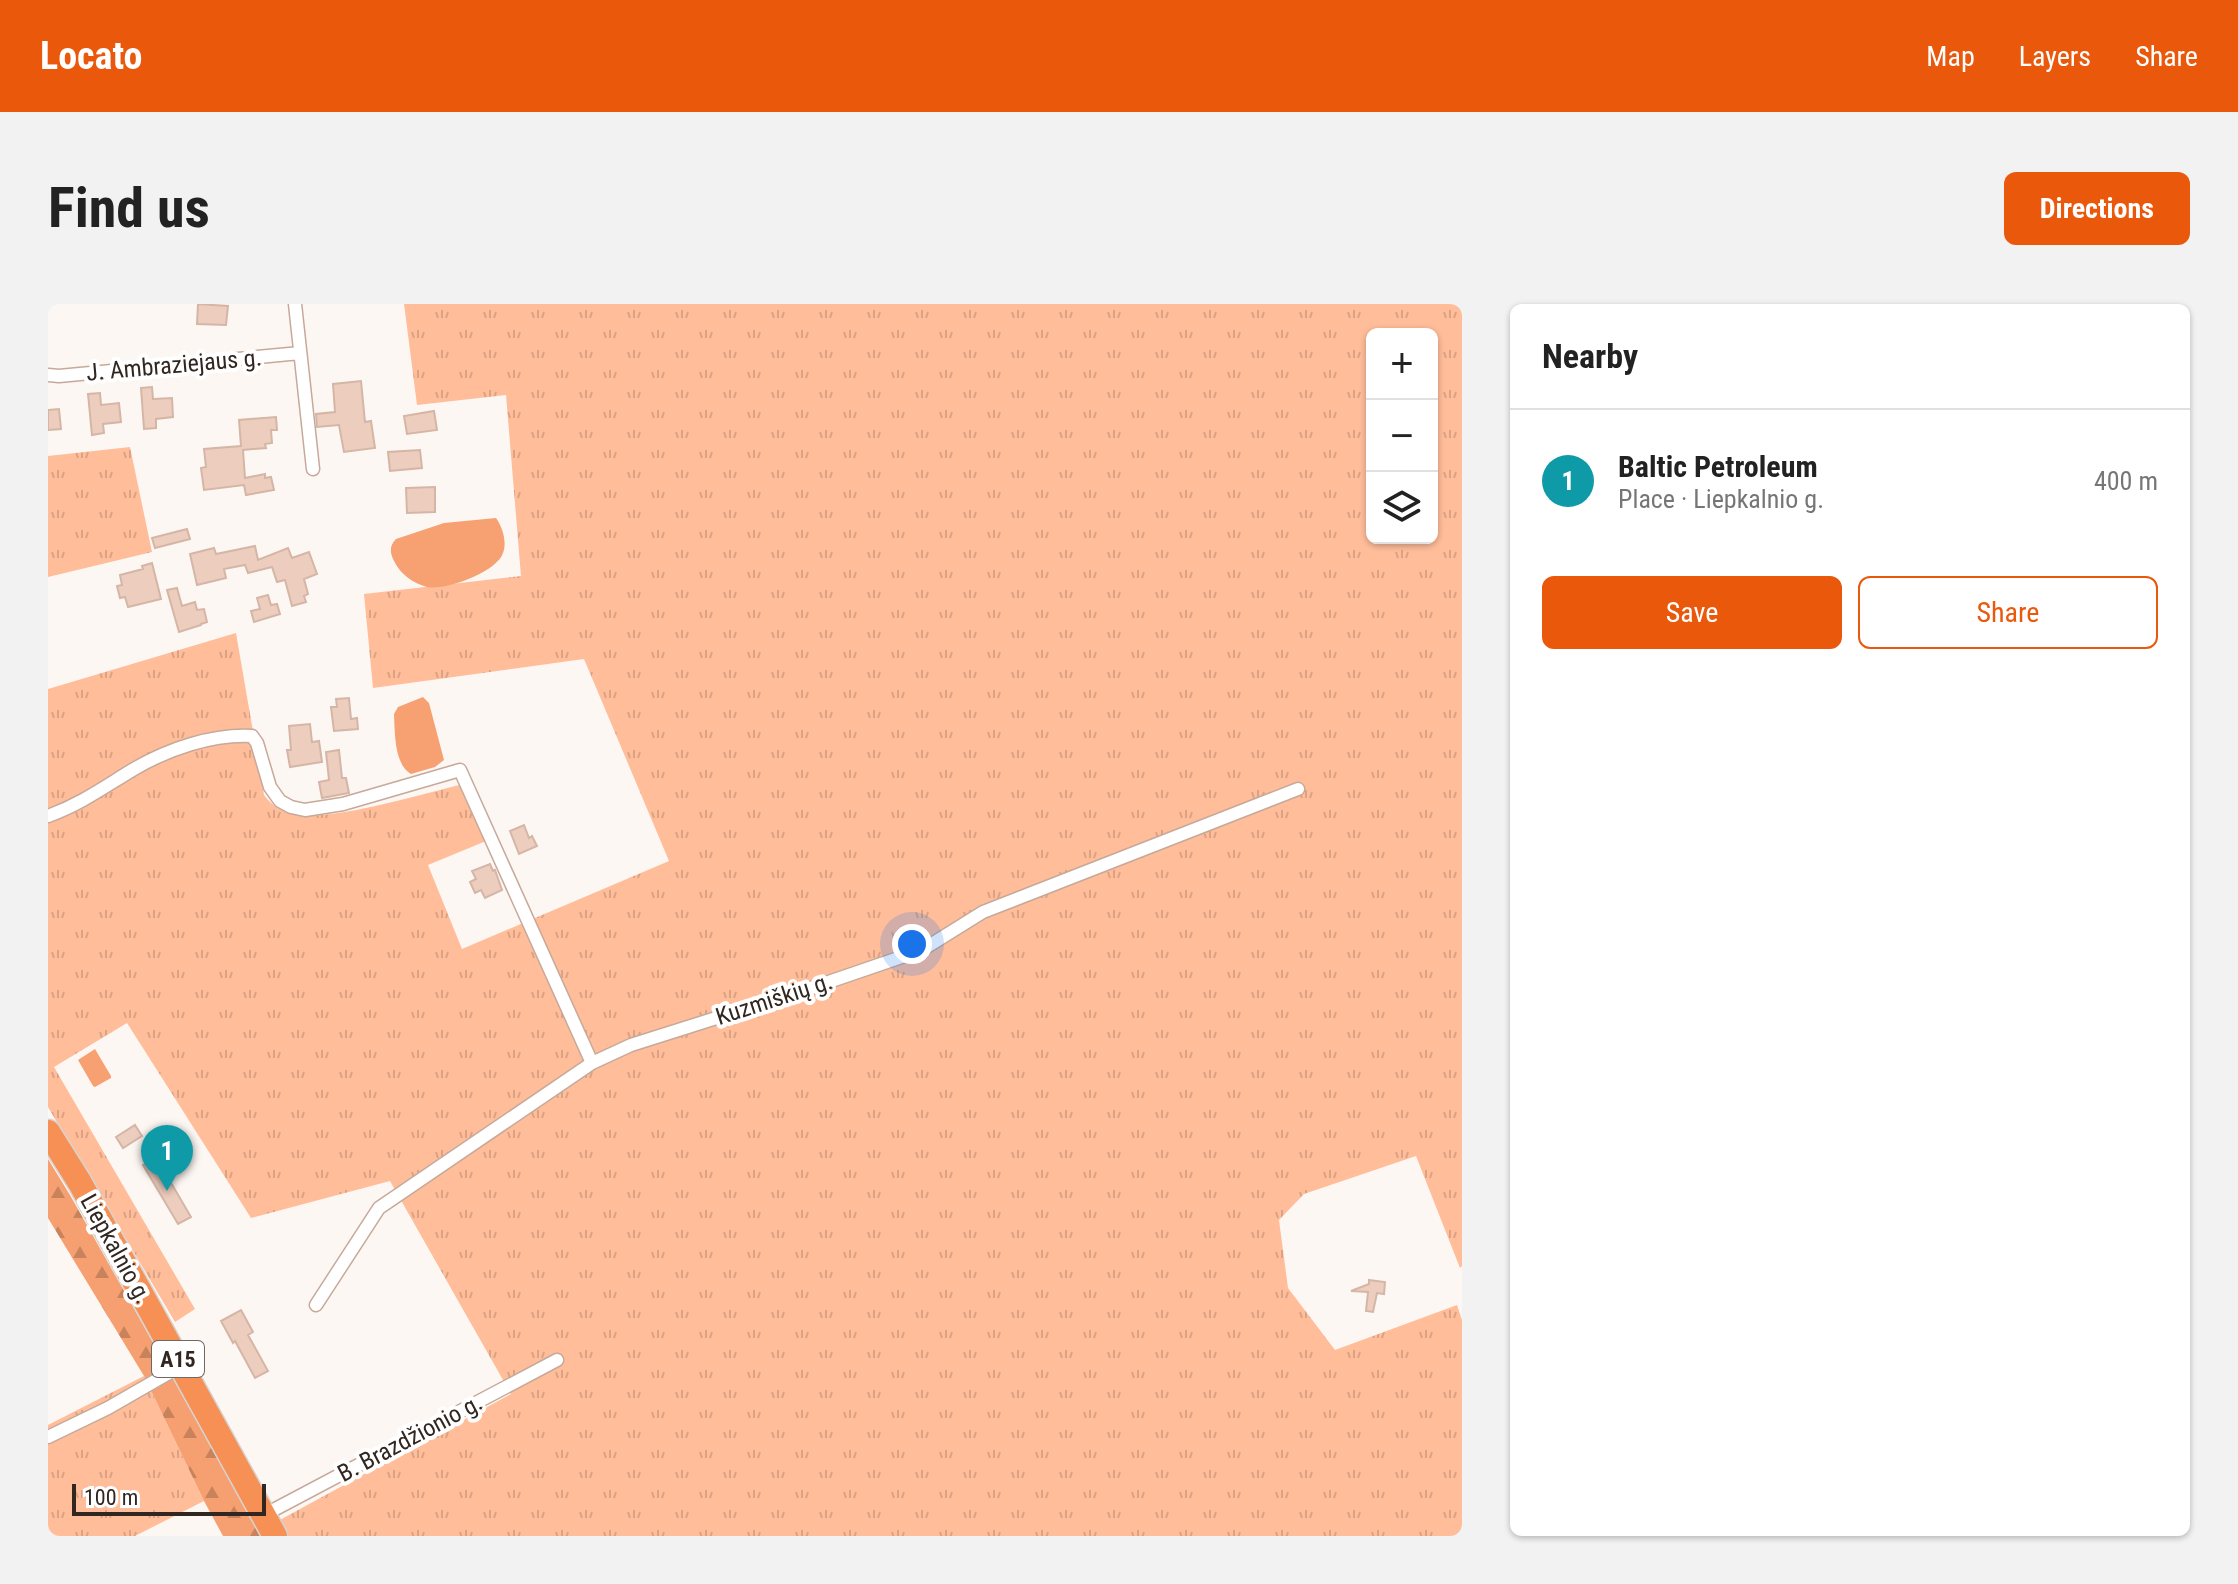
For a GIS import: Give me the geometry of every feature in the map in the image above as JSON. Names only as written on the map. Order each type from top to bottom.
[{"type":"highway","name":"Liepkalnio g.","points":[[48,1132],[80,1183],[269,1526]]},
{"type":"street","points":[[295,304],[313,469]]},
{"type":"street","name":"J. Ambraziejaus g.","points":[[48,375],[300,353]]},
{"type":"street","points":[[48,816],[90,798],[163,754],[195,743],[237,736],[252,736],[257,743],[270,787],[280,801],[305,810],[343,804],[460,770],[592,1063]]},
{"type":"street","name":"Kuzmiškių g.","points":[[316,1305],[379,1208],[592,1063],[631,1045],[922,950],[983,912],[1298,789]]},
{"type":"street","name":"B. Brazdžionio g.","points":[[269,1526],[557,1360]]},
{"type":"street","points":[[48,1437],[108,1408],[181,1366]]},
{"type":"green space","points":[[404,304],[1462,304],[1462,1266],[1460,1268],[1416,1156],[1304,1194],[1279,1220],[1288,1288],[1335,1350],[1457,1305],[1462,1320],[1462,1536],[286,1536],[278,1521],[511,1394],[390,1181],[251,1218],[127,1023],[54,1067],[195,1309],[175,1322],[48,1107],[48,689],[236,633],[264,795],[275,806],[289,813],[325,815],[460,785],[486,841],[428,865],[462,949],[669,861],[584,659],[373,688],[364,594],[521,576],[506,395],[417,405]]},
{"type":"green space","points":[[130,447],[152,552],[48,577],[48,456]]},
{"type":"green space","points":[[48,1159],[262,1536],[223,1536],[144,1376],[48,1218]]},
{"type":"green space","points":[[144,1376],[204,1501],[135,1536],[48,1536],[48,1425]]},
{"type":"shaded area","points":[[496,518],[504,535],[503,553],[491,567],[470,579],[446,586],[427,587],[408,578],[393,558],[391,547],[396,539],[444,523]]},
{"type":"shaded area","points":[[423,697],[429,703],[444,760],[435,767],[411,774],[398,756],[394,714],[398,707]]},
{"type":"shaded area","points":[[95,1049],[111,1078],[95,1087],[78,1060]]},
{"type":"building","points":[[198,304],[228,306],[226,325],[197,324]]},
{"type":"building","points":[[361,381],[365,422],[371,421],[375,448],[344,452],[339,425],[317,427],[316,414],[335,412],[333,384]]},
{"type":"building","points":[[152,387],[153,399],[172,398],[173,417],[156,419],[156,428],[144,429],[141,388]]},
{"type":"building","points":[[100,393],[101,405],[119,403],[121,422],[103,424],[104,433],[92,435],[88,394]]},
{"type":"building","points":[[59,409],[61,429],[48,430],[48,410]]},
{"type":"building","points":[[434,411],[437,430],[407,434],[404,416]]},
{"type":"building","points":[[276,417],[277,430],[271,430],[272,443],[265,444],[266,448],[243,450],[245,478],[265,474],[265,478],[271,477],[274,490],[246,495],[244,485],[204,490],[201,468],[206,467],[204,449],[241,446],[239,420]]},
{"type":"building","points":[[420,450],[422,468],[390,471],[388,452]]},
{"type":"building","points":[[435,487],[435,512],[407,513],[406,488]]},
{"type":"building","points":[[187,529],[190,539],[155,548],[152,538]]},
{"type":"building","points":[[255,546],[258,560],[288,548],[292,558],[309,552],[317,574],[304,579],[308,594],[304,596],[306,602],[292,606],[285,580],[277,582],[272,567],[248,573],[245,565],[224,569],[226,578],[197,585],[190,554],[214,548],[216,554]]},
{"type":"building","points":[[152,563],[161,599],[128,607],[125,597],[120,598],[117,586],[122,585],[120,575],[143,569],[142,566]]},
{"type":"building","points":[[177,588],[182,606],[195,602],[197,610],[204,609],[207,622],[179,632],[167,590]]},
{"type":"building","points":[[268,595],[271,605],[277,604],[280,614],[254,622],[251,611],[260,609],[257,598]]},
{"type":"building","points":[[349,698],[351,719],[357,718],[358,729],[334,731],[331,707],[337,707],[336,699]]},
{"type":"building","points":[[310,724],[312,742],[319,741],[322,762],[290,767],[287,750],[291,750],[289,726]]},
{"type":"building","points":[[339,750],[342,778],[346,778],[349,793],[322,798],[319,782],[329,780],[326,752]]},
{"type":"building","points":[[524,825],[529,838],[532,836],[537,846],[519,854],[510,831]]},
{"type":"building","points":[[490,864],[502,890],[485,898],[481,890],[475,893],[470,882],[476,879],[472,871]]},
{"type":"building","points":[[135,1125],[142,1136],[123,1148],[116,1137]]},
{"type":"building","points":[[156,1157],[191,1217],[178,1224],[143,1165]]},
{"type":"building","points":[[1369,1280],[1385,1282],[1384,1294],[1377,1293],[1373,1312],[1366,1311],[1368,1292],[1351,1291],[1369,1284]]},
{"type":"building","points":[[241,1310],[253,1332],[248,1335],[268,1371],[255,1378],[221,1321]]},
{"type":"place","name":"Baltic Petroleum","points":[[167,1191]]}]
